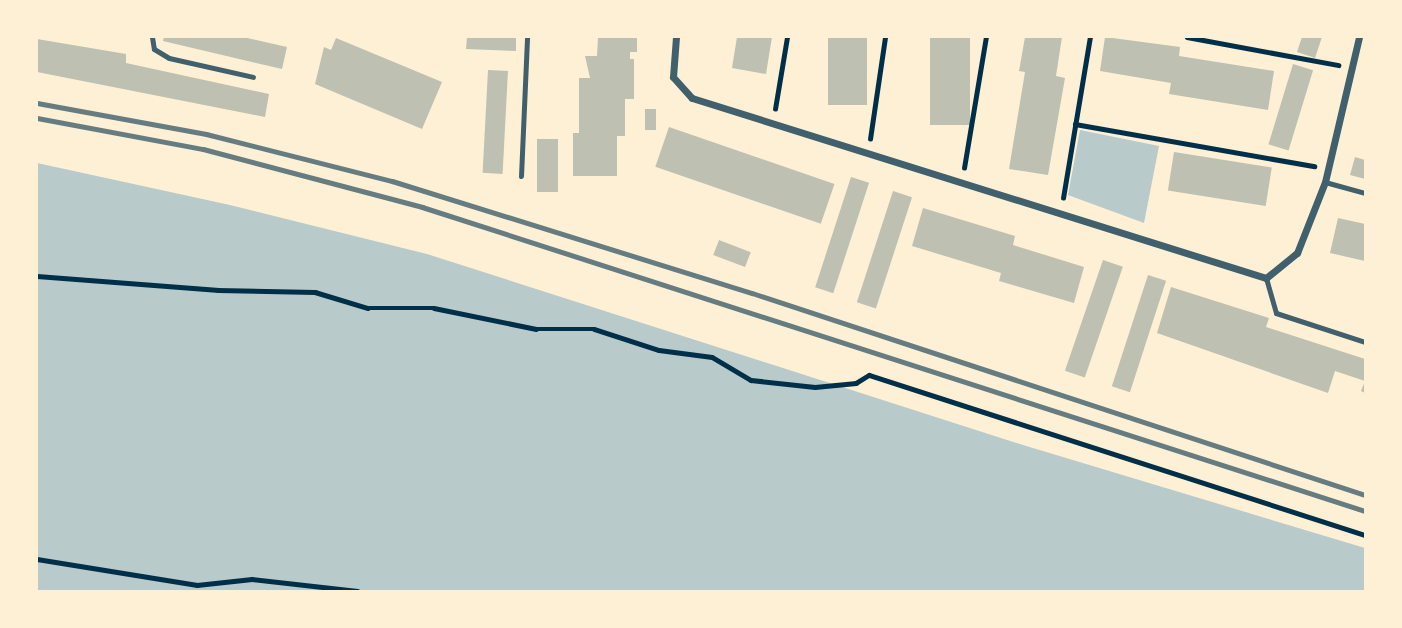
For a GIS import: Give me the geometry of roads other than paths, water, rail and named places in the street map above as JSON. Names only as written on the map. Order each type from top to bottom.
[{"type":"street","points":[[676,37],[673,77],[692,98],[1266,278],[1297,253],[1325,182],[1359,37]]},
{"type":"lane","points":[[152,37],[154,49],[169,58],[253,77]]},
{"type":"lane","points":[[521,176],[527,37]]},
{"type":"lane","points":[[1325,182],[1365,193]]},
{"type":"lane","points":[[1266,278],[1276,313],[1365,342]]},
{"type":"railway","points":[[37,103],[206,134],[392,181],[752,293],[1365,495]]},
{"type":"railway","points":[[37,118],[203,149],[422,207],[1365,511]]}]
